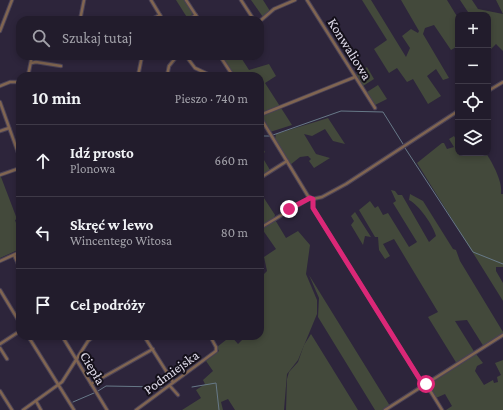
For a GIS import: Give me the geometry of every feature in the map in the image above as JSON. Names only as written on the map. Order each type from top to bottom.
[{"type":"street","points":[[0,31],[12,0]]},
{"type":"street","points":[[81,16],[84,0]]},
{"type":"street","points":[[151,0],[160,15]]},
{"type":"street","points":[[186,0],[196,15]]},
{"type":"street","points":[[241,0],[251,16]]},
{"type":"street","points":[[264,18],[274,9],[295,0]]},
{"type":"street","name":"Konwaliowa","points":[[307,0],[375,108]]},
{"type":"street","points":[[29,72],[31,60]]},
{"type":"street","points":[[139,72],[141,60]]},
{"type":"street","points":[[168,72],[169,66],[174,60]]},
{"type":"street","points":[[189,60],[196,68],[204,72]]},
{"type":"street","points":[[223,60],[230,72]]},
{"type":"street","points":[[31,63],[36,62],[61,66]]},
{"type":"street","points":[[264,114],[355,76]]},
{"type":"street","points":[[0,86],[10,82],[16,82]]},
{"type":"street","points":[[491,89],[503,82]]},
{"type":"street","points":[[0,102],[16,147]]},
{"type":"street","points":[[264,226],[312,199],[322,197],[346,184],[455,113]]},
{"type":"street","points":[[264,123],[312,199],[313,208],[442,410]]},
{"type":"street","points":[[0,131],[9,128]]},
{"type":"street","points":[[264,175],[287,161]]},
{"type":"street","points":[[0,174],[16,169]]},
{"type":"street","points":[[0,261],[14,255],[16,259]]},
{"type":"street","points":[[0,290],[16,316]]},
{"type":"street","points":[[0,344],[16,334]]},
{"type":"street","points":[[385,410],[503,335]]},
{"type":"street","points":[[31,340],[74,410]]},
{"type":"street","name":"Ciepła","points":[[64,340],[107,410]]},
{"type":"street","points":[[23,410],[59,384],[91,340]]},
{"type":"street","points":[[146,340],[173,382]]},
{"type":"street","name":"Podmiejska","points":[[136,410],[207,359],[217,349],[212,340]]},
{"type":"street","points":[[0,348],[8,359]]},
{"type":"street","points":[[92,384],[152,349]]},
{"type":"street","points":[[170,386],[178,395]]},
{"type":"street","points":[[0,391],[12,410]]},
{"type":"street","points":[[36,401],[41,410]]},
{"type":"green space","points":[[176,0],[186,0],[194,12],[191,16],[186,16]]},
{"type":"green space","points":[[251,0],[263,0],[270,11],[262,16]]},
{"type":"green space","points":[[362,0],[371,0],[406,57],[410,48],[402,36],[411,29],[418,33],[419,31],[401,0],[447,0],[455,13],[455,48],[451,50],[434,25],[425,28],[423,34],[449,78],[443,80],[436,69],[427,76],[441,96],[428,104],[413,79],[407,82],[397,68],[389,73],[374,49],[387,40]]},
{"type":"green space","points":[[460,0],[472,0],[478,9],[503,14],[503,51],[496,44],[491,49],[491,12],[468,12]]},
{"type":"green space","points":[[496,0],[503,0],[503,14]]},
{"type":"green space","points":[[224,60],[243,60],[249,70],[269,64],[276,76],[265,83],[292,125],[270,132],[264,122],[264,72],[231,72]]},
{"type":"green space","points":[[367,67],[374,79],[363,86],[356,74]]},
{"type":"green space","points":[[378,85],[387,99],[375,105],[367,92]]},
{"type":"green space","points":[[328,118],[345,144],[333,141],[325,129],[312,136],[304,134],[316,154],[330,158],[314,168],[309,161],[311,159],[308,156],[300,157],[290,165],[275,139],[276,134]]},
{"type":"green space","points":[[454,136],[455,138],[455,156],[488,156],[499,179],[501,194],[503,194],[503,267],[496,267],[496,271],[503,283],[503,301],[417,163],[442,143],[444,143],[447,149],[454,147],[449,139]]},
{"type":"green space","points":[[264,160],[270,170],[264,174]]},
{"type":"green space","points":[[1,177],[16,216],[16,251],[0,258]]},
{"type":"green space","points":[[391,190],[395,191],[398,195],[402,195],[429,242],[436,236],[429,221],[409,200],[410,194],[423,201],[453,249],[456,250],[460,261],[503,332],[503,335],[484,347],[467,320],[455,321],[475,353],[457,364],[428,317],[438,312],[394,239],[383,244],[390,256],[385,259],[379,250],[378,237],[375,237],[359,210],[370,201],[375,208],[378,206],[383,215],[388,213],[409,247],[417,242],[393,203],[396,201]]},
{"type":"green space","points":[[264,198],[275,215],[274,218],[286,238],[298,231],[310,245],[306,274],[317,300],[317,314],[298,360],[287,374],[284,410],[235,410],[228,399],[221,402],[223,410],[182,410],[201,398],[196,390],[205,384],[203,380],[213,371],[206,361],[219,351],[217,347],[226,340],[234,340],[238,344],[242,340],[264,340],[264,274],[267,271],[264,257],[276,249],[264,232]]},
{"type":"green space","points":[[355,212],[371,237],[365,236],[363,245],[351,225],[354,221],[351,216]]},
{"type":"green space","points":[[309,275],[390,406],[383,410],[375,410],[318,317],[319,298]]},
{"type":"green space","points":[[311,334],[358,410],[286,410],[287,379],[289,372],[298,362],[304,345]]},
{"type":"green space","points":[[476,354],[483,363],[477,366],[475,371],[484,385],[493,380],[494,383],[498,382],[497,377],[501,375],[495,363],[503,360],[503,410],[446,410],[452,406],[445,394],[436,398],[428,385]]},
{"type":"waterway","points":[[273,135],[341,111],[383,112],[403,144]]},
{"type":"waterway","points":[[264,136],[270,136]]},
{"type":"waterway","points":[[405,148],[473,252],[503,264]]},
{"type":"waterway","points":[[192,387],[216,383],[219,410]]},
{"type":"waterway","points":[[98,391],[106,386],[162,387]]},
{"type":"waterway","points":[[73,402],[94,393]]},
{"type":"route","points":[[289,209],[307,201],[310,198],[313,199],[313,208],[424,386],[426,384]]}]
